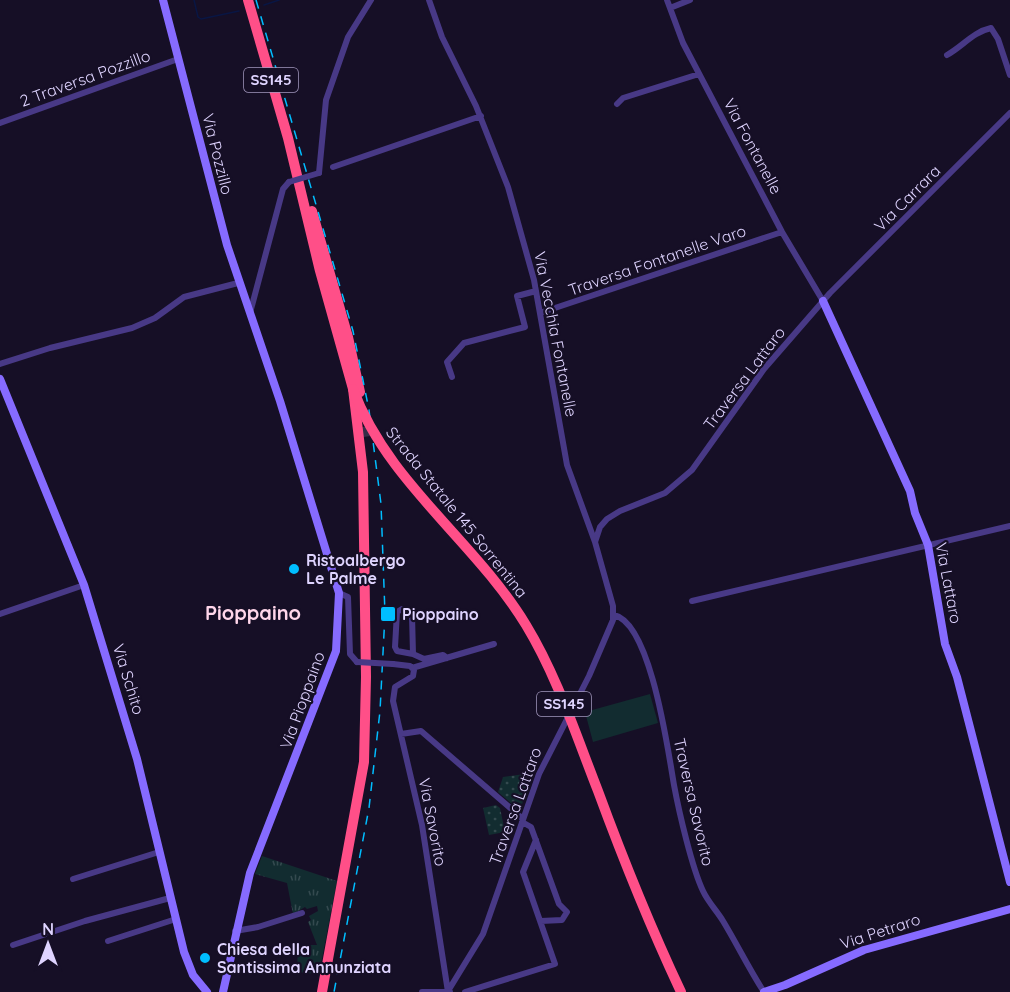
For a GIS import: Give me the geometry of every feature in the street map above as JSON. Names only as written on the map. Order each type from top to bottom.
[{"type":"highway","name":"Strada Statale 145 Sorrentina","points":[[248,0],[293,160],[307,220],[364,418],[386,453],[495,580],[541,652],[568,712],[643,909],[681,992]]},
{"type":"highway","points":[[293,160],[327,263],[352,352],[363,472],[366,724],[363,772],[322,992]]},
{"type":"highway","points":[[365,605],[371,545],[366,441]]},
{"type":"street","name":"Via Pozzillo","points":[[163,0],[238,283],[250,314]]},
{"type":"street","points":[[250,314],[283,189],[289,182],[319,173],[326,100],[348,38],[371,0]]},
{"type":"street","name":"Via Vecchia Fontanelle","points":[[429,0],[446,46],[481,116],[508,187],[536,291],[567,465],[594,542]]},
{"type":"street","name":"Via Fontanelle","points":[[667,0],[683,43],[699,74],[782,232],[823,302]]},
{"type":"street","points":[[670,8],[690,0]]},
{"type":"street","points":[[947,55],[974,34],[993,28],[1010,75]]},
{"type":"street","name":"2 Traversa Pozzillo","points":[[0,123],[178,59]]},
{"type":"street","points":[[617,104],[623,98],[699,74]]},
{"type":"street","name":"Via Carrara","points":[[823,302],[1010,113]]},
{"type":"street","points":[[333,167],[481,116]]},
{"type":"street","name":"Traversa Fontanelle Varo","points":[[540,313],[782,232]]},
{"type":"street","points":[[0,364],[50,348],[132,328],[155,318],[184,297],[238,283]]},
{"type":"street","points":[[452,377],[447,362],[462,345],[525,327],[517,296],[536,291]]},
{"type":"street","name":"Traversa Lattaro","points":[[594,542],[607,519],[665,493],[693,470],[764,369],[823,302]]},
{"type":"street","name":"Via Lattaro","points":[[823,302],[910,491],[915,513],[928,545],[945,644],[957,677],[1010,882]]},
{"type":"street","name":"Via Pioppaino","points":[[224,992],[235,931],[253,866],[336,651],[339,593],[250,314]]},
{"type":"street","name":"Via Schito","points":[[0,379],[84,585],[137,759],[170,898],[189,966],[207,992]]},
{"type":"street","points":[[692,601],[1010,526]]},
{"type":"street","points":[[594,542],[614,606],[614,615]]},
{"type":"street","points":[[0,614],[84,585]]},
{"type":"street","points":[[339,593],[348,597],[350,654],[357,662],[393,664],[412,668],[494,644]]},
{"type":"street","points":[[413,654],[412,615],[409,610],[402,609],[397,612],[395,618],[397,651],[424,659],[443,655],[447,658]]},
{"type":"street","name":"Traversa Lattaro","points":[[449,992],[483,934],[539,774],[589,676],[614,615]]},
{"type":"street","name":"Traversa Savorito","points":[[614,615],[622,617],[645,654],[669,755],[674,787],[703,892],[722,919],[764,992]]},
{"type":"street","name":"Via Savorito","points":[[412,668],[413,676],[398,684],[393,692],[393,706],[422,825],[444,983],[449,992]]},
{"type":"street","points":[[400,734],[421,731],[531,827],[559,904],[567,914],[562,921],[541,921]]},
{"type":"street","points":[[465,992],[555,964],[523,872],[536,840]]},
{"type":"street","points":[[74,879],[159,852]]},
{"type":"street","points":[[13,945],[85,921],[170,898]]},
{"type":"street","name":"Via Petraro","points":[[764,992],[864,950],[1010,909]]},
{"type":"street","points":[[235,931],[258,927],[302,913]]},
{"type":"street","points":[[108,941],[176,919]]},
{"type":"street","points":[[422,992],[449,992]]},
{"type":"green space","points":[[650,694],[658,723],[593,742],[585,712]]},
{"type":"green space","points":[[533,773],[520,810],[498,792],[503,777]]},
{"type":"green space","points":[[496,805],[500,808],[505,832],[489,835],[483,808]]},
{"type":"green space","points":[[262,856],[337,881],[319,974],[297,972],[298,945],[317,945],[308,922],[311,920],[309,916],[318,911],[317,906],[307,909],[305,907],[293,914],[287,883],[255,874]]},
{"type":"waterway","points":[[194,0],[198,17],[201,19],[239,11]]},
{"type":"waterway","points":[[264,5],[279,0]]},
{"type":"tunnel","points":[[362,412],[366,441]]},
{"type":"railway","points":[[256,0],[353,331],[369,410],[381,504],[385,614],[380,711],[369,808],[334,992]]},
{"type":"place","name":"Ristoalbergo Le Palme","points":[[294,569]]},
{"type":"place","name":"Pioppaino","points":[[388,614]]},
{"type":"place","name":"Chiesa della Santissima Annunziata","points":[[205,958]]},
{"type":"district","name":"Pioppaino","points":[[253,613]]}]
